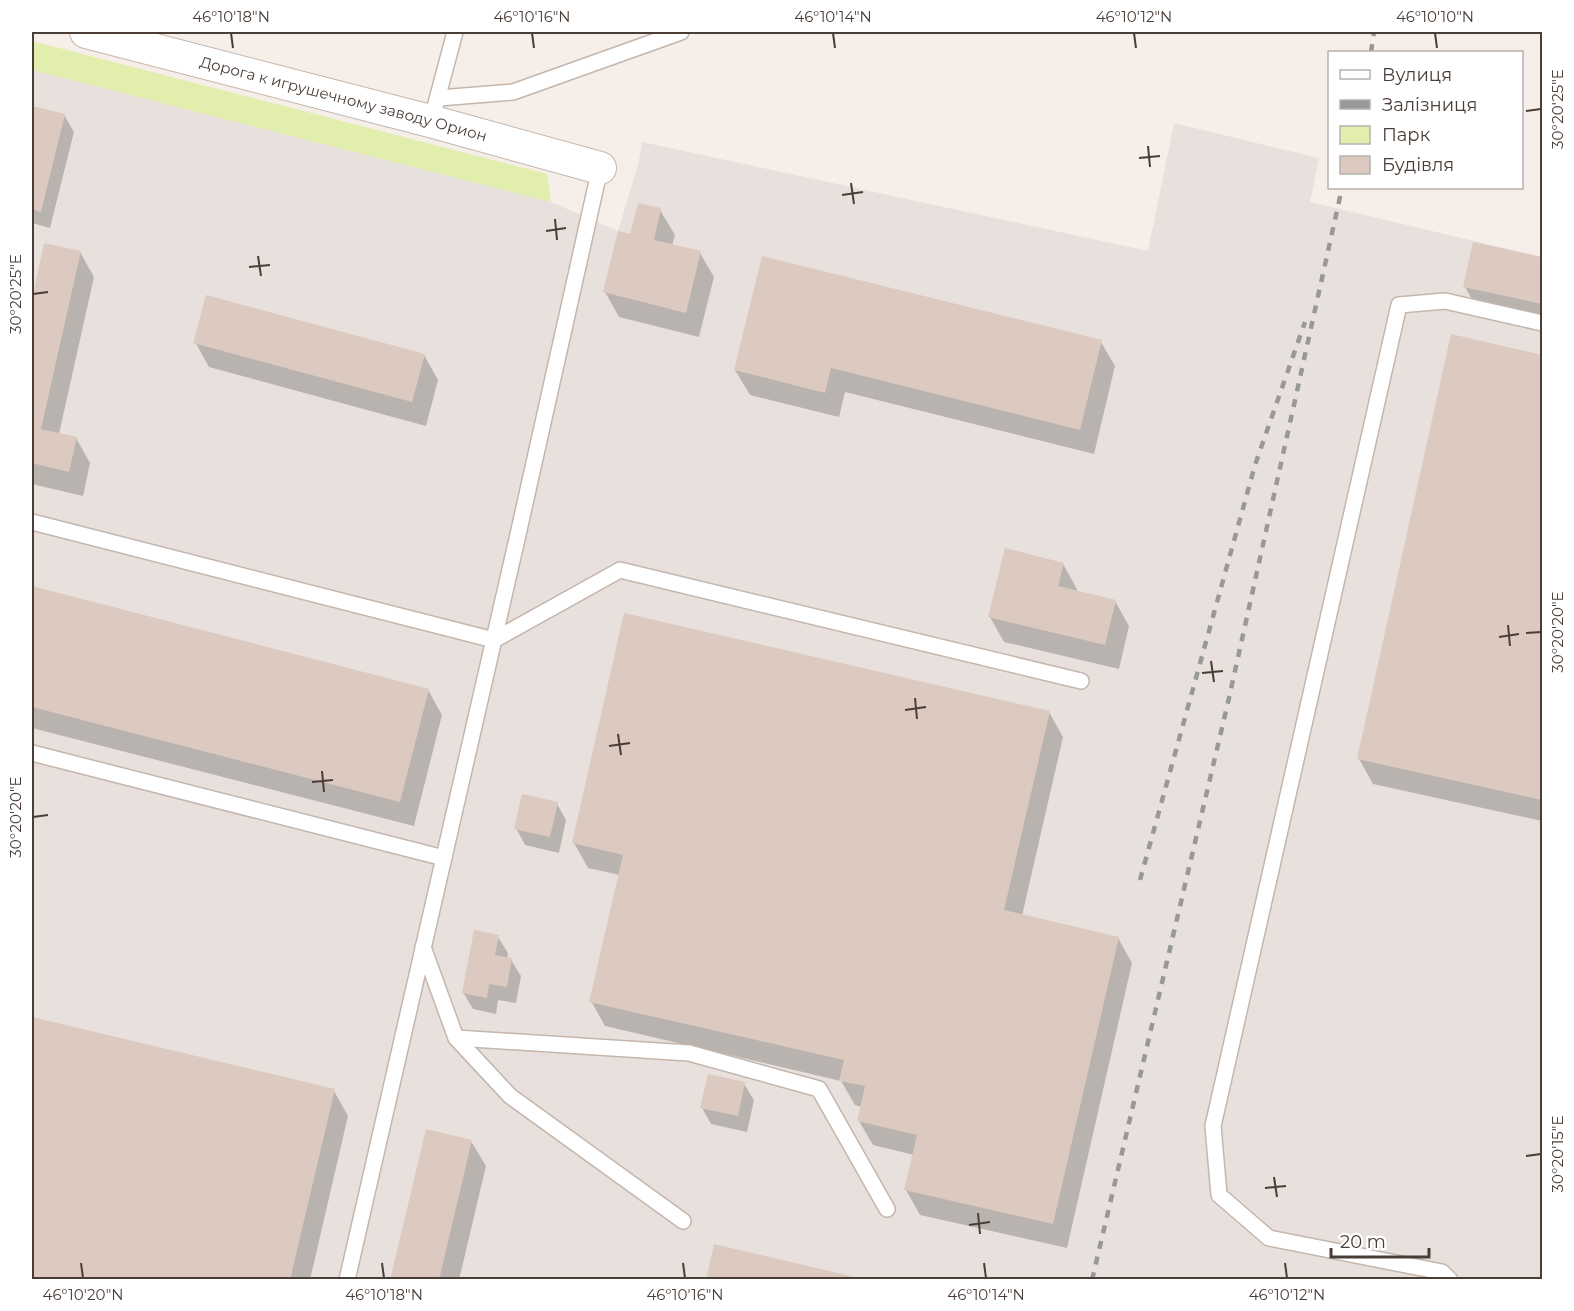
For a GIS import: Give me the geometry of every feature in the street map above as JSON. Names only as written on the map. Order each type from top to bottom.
[{"type":"street","name":"Дорога к игрушечному заводу Орион","points":[[86,32],[434,109],[600,168]]},
{"type":"lane","points":[[455,32],[434,109],[513,92],[681,32]]},
{"type":"lane","points":[[347,1280],[600,168]]},
{"type":"lane","points":[[1450,1280],[1442,1272],[1269,1238],[1219,1195],[1214,1126],[1399,305],[1445,302],[1542,323]]},
{"type":"lane","points":[[32,522],[494,640],[620,570],[1081,681]]},
{"type":"lane","points":[[32,753],[444,858]]},
{"type":"lane","points":[[423,947],[456,1038],[510,1096],[683,1221]]},
{"type":"lane","points":[[456,1038],[689,1053],[819,1089],[887,1209]]},
{"type":"shaded area","points":[[32,70],[551,202],[618,231],[638,165],[642,142],[1148,251],[1174,123],[1319,158],[1310,202],[1542,257],[1542,1279],[32,1279]]},
{"type":"green space","points":[[32,41],[547,174],[551,202],[32,70]]},
{"type":"building","points":[[32,106],[65,114],[41,212],[32,209]]},
{"type":"building","points":[[638,203],[661,208],[654,240],[701,251],[686,313],[603,292],[618,231],[630,234]]},
{"type":"building","points":[[1473,242],[1542,257],[1542,304],[1463,287]]},
{"type":"building","points":[[44,243],[81,251],[41,429],[77,437],[69,472],[32,463],[32,300]]},
{"type":"building","points":[[762,256],[1102,340],[1080,430],[831,368],[825,393],[734,370]]},
{"type":"building","points":[[206,295],[425,354],[412,402],[193,343]]},
{"type":"building","points":[[1451,334],[1542,355],[1542,800],[1357,759]]},
{"type":"building","points":[[1005,548],[1064,563],[1058,586],[1116,600],[1105,645],[988,617]]},
{"type":"building","points":[[32,586],[429,689],[400,802],[32,707]]},
{"type":"building","points":[[624,613],[1050,711],[1004,910],[1119,937],[1053,1224],[904,1190],[917,1135],[857,1121],[865,1086],[839,1081],[844,1060],[589,1002],[623,855],[572,843]]},
{"type":"building","points":[[522,794],[558,802],[550,837],[514,829]]},
{"type":"building","points":[[474,930],[499,935],[495,955],[512,958],[507,987],[489,984],[487,998],[462,993]]},
{"type":"building","points":[[32,1017],[335,1089],[290,1280],[32,1280]]},
{"type":"building","points":[[708,1074],[745,1082],[738,1116],[700,1108]]},
{"type":"building","points":[[426,1129],[472,1140],[439,1280],[390,1280]]},
{"type":"building","points":[[714,1244],[863,1279],[863,1280],[706,1280]]},
{"type":"railway","points":[[1371,51],[1374,32]]},
{"type":"railway","points":[[1092,1280],[1229,698],[1342,189]]},
{"type":"railway","points":[[1140,880],[1255,465],[1305,322]]}]
